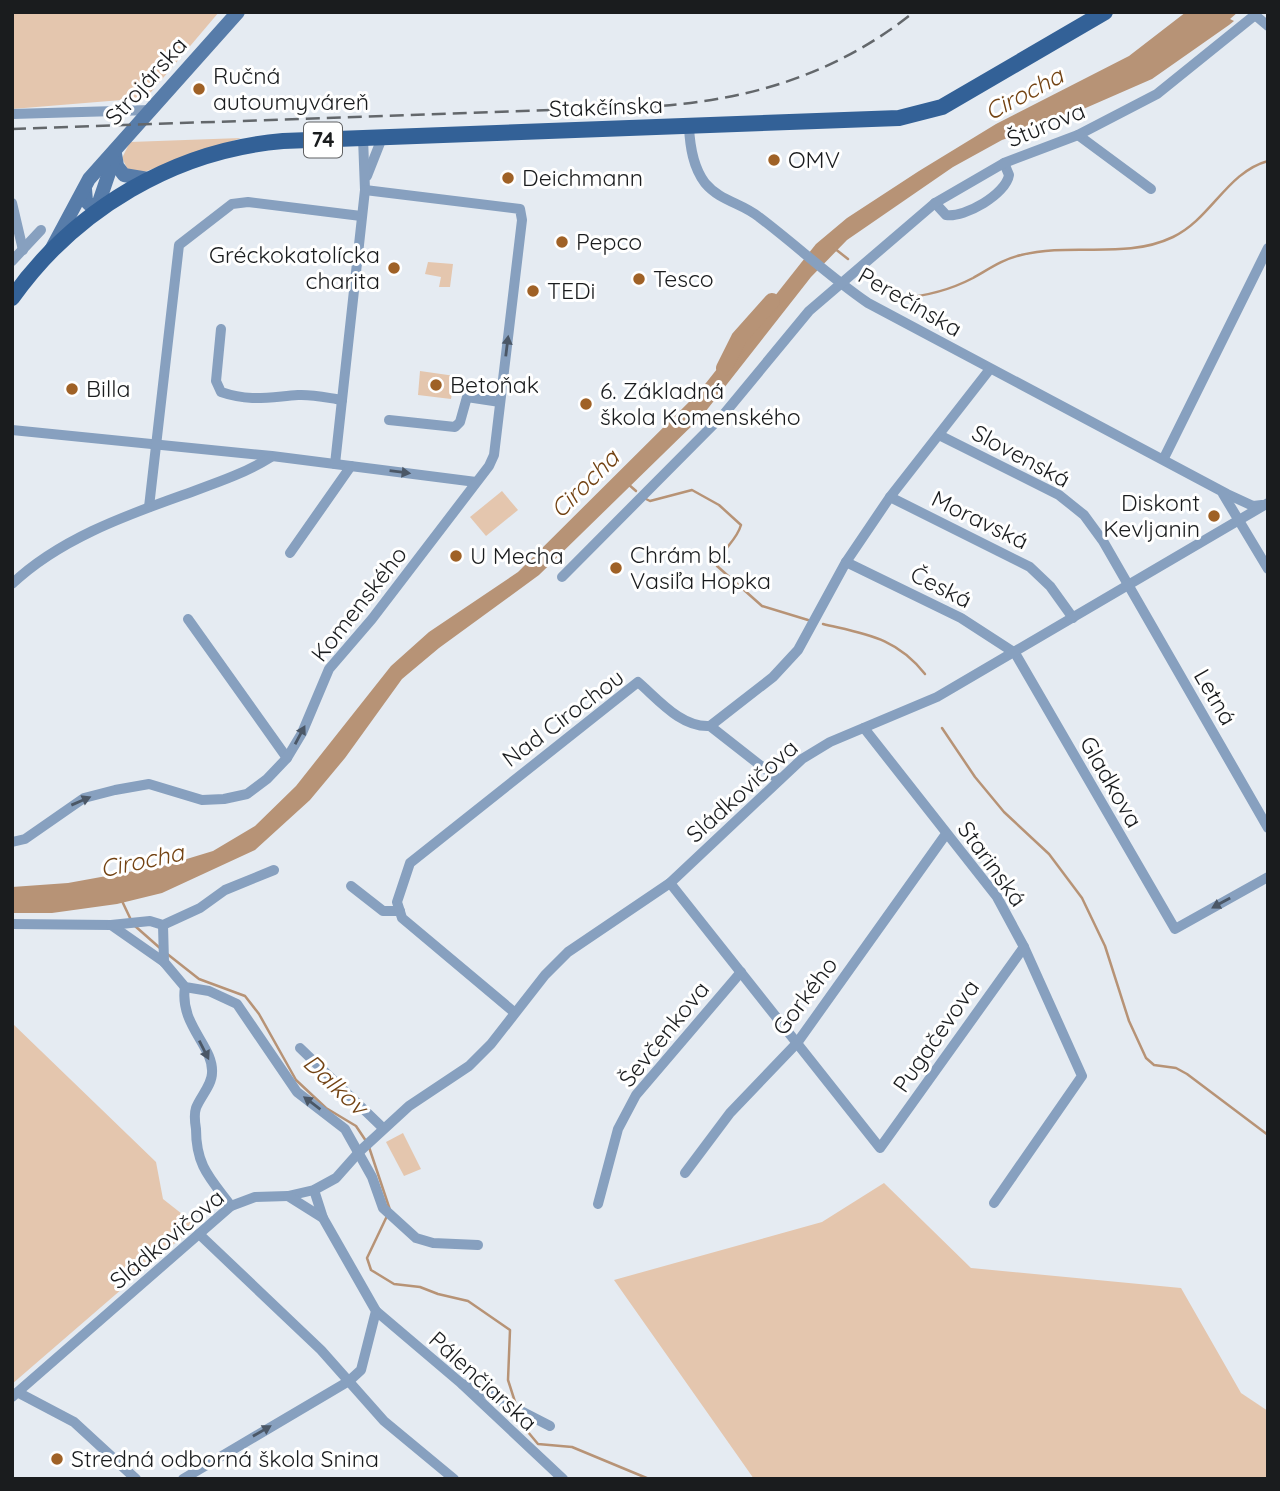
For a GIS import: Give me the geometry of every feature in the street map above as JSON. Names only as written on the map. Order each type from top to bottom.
[{"type":"main road","name":"Strojárska","points":[[51,251],[60,229],[89,179],[115,154],[239,12]]},
{"type":"main road","name":"Stakčínska","points":[[96,211],[148,179],[191,160],[232,147],[283,141],[881,120],[916,115],[943,107],[1105,12]]},
{"type":"main road","name":"Strojárska","points":[[115,154],[124,175],[148,179]]},
{"type":"main road","name":"Strojárska","points":[[12,298],[51,251],[96,211],[115,154]]},
{"type":"main road","points":[[85,188],[86,201],[96,211]]},
{"type":"street","name":"Štúrova","points":[[562,577],[724,414],[809,310],[838,282],[935,203],[1004,163],[1078,135],[1157,94],[1255,15],[1268,26]]},
{"type":"street","points":[[12,114],[151,110]]},
{"type":"street","name":"Perečínska","points":[[689,127],[692,158],[705,183],[723,199],[756,214],[838,282],[900,323],[1164,458],[1242,501],[1253,506],[1267,503]]},
{"type":"street","points":[[1078,135],[1151,189]]},
{"type":"street","points":[[335,464],[365,185],[363,138]]},
{"type":"street","points":[[365,185],[382,138]]},
{"type":"street","points":[[935,203],[946,215],[965,212],[1006,185],[1009,175],[1004,163]]},
{"type":"street","name":"Komenského","points":[[12,842],[25,839],[84,798],[115,790],[149,784],[202,800],[247,794],[267,779],[287,758],[302,733],[329,669],[412,566],[494,455],[522,220],[520,209],[365,185]]},
{"type":"street","points":[[149,507],[179,245],[232,204],[248,202],[361,216]]},
{"type":"street","points":[[12,203],[23,250]]},
{"type":"street","points":[[12,261],[41,230]]},
{"type":"street","points":[[1164,458],[1266,255]]},
{"type":"street","points":[[221,330],[216,381],[221,392],[236,397],[273,400],[299,394],[342,400]]},
{"type":"street","points":[[779,780],[710,726],[773,677],[798,650],[846,562],[890,497],[990,369]]},
{"type":"street","points":[[389,420],[454,427],[460,422],[467,397],[500,402]]},
{"type":"street","points":[[12,430],[272,456],[476,482]]},
{"type":"street","name":"Slovenská","points":[[939,435],[1059,495],[1084,515],[1128,586]]},
{"type":"street","points":[[12,584],[64,545],[149,507],[251,470],[272,456]]},
{"type":"street","points":[[290,553],[351,466]]},
{"type":"street","points":[[465,480],[468,492]]},
{"type":"street","name":"Perečínska","points":[[1213,484],[1267,503]]},
{"type":"street","name":"Perečínska","points":[[1213,484],[1226,497],[1268,569]]},
{"type":"street","name":"Perečínska","points":[[1232,492],[1242,501]]},
{"type":"street","name":"Moravská","points":[[890,497],[1030,567],[1050,586],[1073,618]]},
{"type":"street","points":[[1237,516],[1244,513],[1242,501]]},
{"type":"street","name":"Sládkovičova","points":[[15,1395],[231,1206],[255,1197],[288,1196],[314,1190],[335,1178],[364,1146],[409,1106],[469,1066],[491,1044],[514,1012],[568,952],[670,883],[779,780],[830,742],[937,697],[1229,526],[1237,516],[1267,503]]},
{"type":"street","name":"Česká","points":[[846,562],[961,618],[1014,653]]},
{"type":"street","name":"Letná","points":[[1128,586],[1268,828]]},
{"type":"street","points":[[188,619],[287,758]]},
{"type":"street","name":"Gladkova","points":[[1014,653],[1175,929],[1268,877]]},
{"type":"street","name":"Nad Cirochou","points":[[400,911],[397,902],[410,863],[419,853],[638,682],[677,715],[699,726],[710,726]]},
{"type":"street","name":"Starinská","points":[[864,728],[997,897],[1024,947],[1082,1076],[994,1203]]},
{"type":"street","name":"Gorkého","points":[[685,1174],[730,1113],[797,1043],[946,834]]},
{"type":"street","points":[[12,925],[111,925],[150,921],[163,925],[200,908],[225,890],[274,870]]},
{"type":"street","points":[[670,883],[797,1043]]},
{"type":"street","points":[[351,886],[383,911],[400,911],[402,918],[418,934],[514,1012]]},
{"type":"street","points":[[111,925],[164,960],[185,987],[209,991],[237,1004],[297,1093],[364,1146],[389,1213],[416,1238],[433,1243],[478,1245]]},
{"type":"street","points":[[163,925],[164,960]]},
{"type":"street","name":"Pugačevova","points":[[797,1043],[880,1148],[1024,947]]},
{"type":"street","name":"Ševčenkova","points":[[598,1204],[618,1129],[636,1095],[741,972]]},
{"type":"street","points":[[185,987],[183,1001],[188,1020],[210,1063],[213,1075],[195,1110],[196,1151],[203,1170],[231,1206]]},
{"type":"street","points":[[300,1048],[383,1128]]},
{"type":"street","name":"Pálenčiarska","points":[[314,1190],[323,1218],[376,1311],[461,1384],[563,1479]]},
{"type":"street","name":"Pálenčiarska","points":[[288,1196],[323,1218]]},
{"type":"street","points":[[199,1234],[284,1313],[384,1421],[454,1479]]},
{"type":"street","points":[[183,1479],[349,1381],[360,1370],[376,1311]]},
{"type":"street","points":[[461,1384],[551,1426]]},
{"type":"street","points":[[15,1395],[74,1422],[136,1479]]},
{"type":"shaded area","points":[[12,12],[219,12],[146,98],[12,109]]},
{"type":"shaded area","points":[[1186,12],[1238,12],[1230,19],[1234,21],[1229,25],[1152,79],[1049,124],[1002,140],[953,167],[847,240],[811,277],[702,416],[539,575],[439,648],[402,679],[345,758],[310,800],[255,850],[162,893],[117,904],[52,913],[12,913],[12,887],[68,883],[167,865],[213,851],[255,826],[296,786],[391,666],[429,632],[518,572],[698,393],[816,244],[847,218],[919,171],[996,124],[1129,56]]},
{"type":"shaded area","points":[[241,138],[141,173],[128,170],[122,158],[130,142]]},
{"type":"shaded area","points":[[428,262],[453,264],[450,287],[439,287],[441,277],[425,274]]},
{"type":"shaded area","name":"Betoňak","points":[[420,371],[455,376],[451,399],[418,395]]},
{"type":"shaded area","points":[[502,491],[518,510],[486,536],[470,517]]},
{"type":"shaded area","points":[[12,1023],[156,1162],[163,1199],[196,1225],[12,1384]]},
{"type":"shaded area","points":[[403,1133],[421,1169],[404,1176],[386,1142]]},
{"type":"shaded area","points":[[884,1183],[971,1268],[1181,1288],[1241,1393],[1268,1411],[1268,1479],[754,1479],[614,1280],[822,1222]]},
{"type":"waterway","points":[[901,298],[947,289],[1021,255],[1040,251],[1136,248],[1155,244],[1186,229],[1241,175],[1268,161]]},
{"type":"waterway","points":[[834,248],[848,259]]},
{"type":"waterway","name":"Cirocha","points":[[724,368],[739,338],[772,301]]},
{"type":"waterway","points":[[628,484],[636,491]]},
{"type":"waterway","points":[[644,498],[650,501],[692,490],[719,505],[741,525],[717,566],[762,606],[808,620]]},
{"type":"waterway","points":[[823,624],[879,639],[903,652],[925,674]]},
{"type":"waterway","points":[[942,728],[975,777],[1004,812],[1049,854],[1082,898],[1105,946],[1129,1021],[1146,1058],[1154,1065],[1176,1068],[1187,1074],[1268,1135]]},
{"type":"waterway","name":"Dalkov","points":[[122,901],[131,920]]},
{"type":"waterway","name":"Dalkov","points":[[135,926],[161,949]]},
{"type":"waterway","name":"Dalkov","points":[[166,953],[199,979],[245,996],[259,1014],[296,1080],[326,1108],[356,1126],[366,1141]]},
{"type":"waterway","name":"Dalkov","points":[[369,1147],[390,1210]]},
{"type":"waterway","name":"Dalkov","points":[[387,1216],[367,1258],[371,1270],[394,1284],[420,1287],[468,1301],[510,1330],[508,1380],[516,1405]]},
{"type":"waterway","name":"Dalkov","points":[[519,1415],[523,1426],[538,1444],[572,1447],[649,1479]]},
{"type":"railway","points":[[12,129],[639,107],[714,100],[784,82],[818,70],[883,35],[914,12]]},
{"type":"place","name":"Ručná autoumyváreň","points":[[199,89]]},
{"type":"place","name":"OMV","points":[[774,160]]},
{"type":"place","name":"Deichmann","points":[[508,178]]},
{"type":"place","name":"Pepco","points":[[562,242]]},
{"type":"place","name":"Gréckokatolícka charita","points":[[394,268]]},
{"type":"place","name":"Tesco","points":[[639,279]]},
{"type":"place","name":"TEDi","points":[[533,291]]},
{"type":"place","name":"Betoňak","points":[[436,385]]},
{"type":"place","name":"Billa","points":[[72,389]]},
{"type":"place","name":"6. Základná škola Komenského","points":[[586,404]]},
{"type":"place","name":"Diskont Kevljanin","points":[[1214,516]]},
{"type":"place","name":"U Mecha","points":[[456,556]]},
{"type":"place","name":"Chrám bl. Vasiľa Hopka","points":[[616,568]]},
{"type":"place","name":"Stredná odborná škola Snina","points":[[57,1459]]}]
